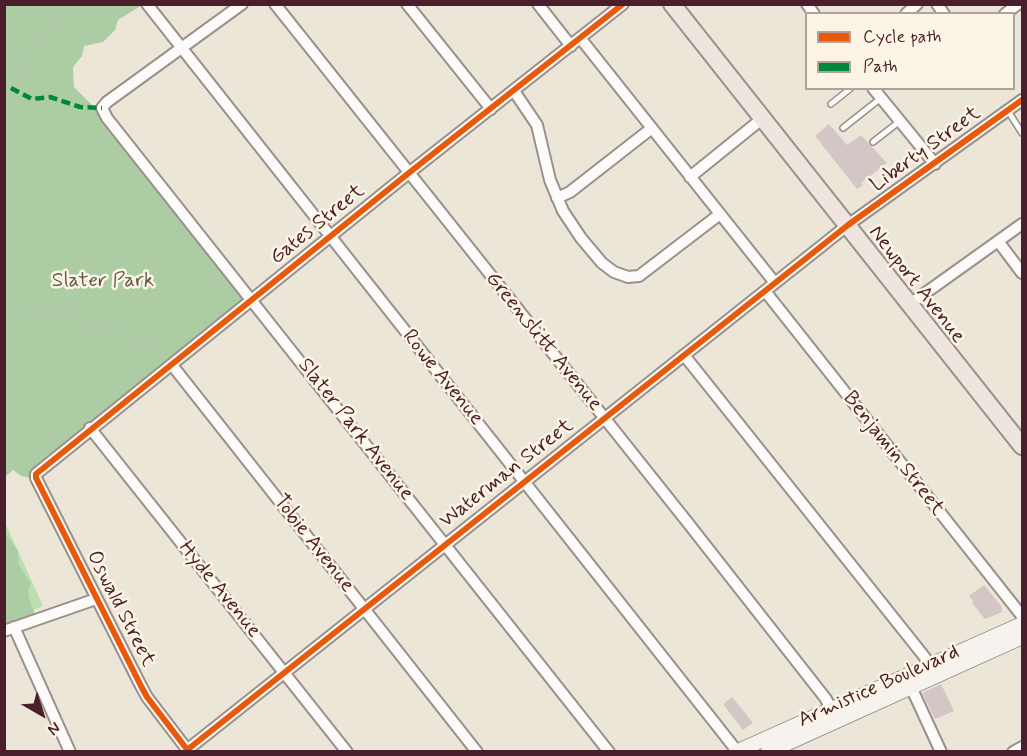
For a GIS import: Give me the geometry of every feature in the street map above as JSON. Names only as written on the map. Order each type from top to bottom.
[{"type":"main road","name":"Newport Avenue","points":[[672,4],[1023,446]]},
{"type":"main road","name":"Armistice Boulevard","points":[[737,751],[1023,624]]},
{"type":"main road","name":"Armistice Boulevard","points":[[768,752],[1023,637]]},
{"type":"street","name":"Rowe Avenue","points":[[147,4],[737,751]]},
{"type":"street","points":[[181,48],[242,4]]},
{"type":"street","name":"Greenslitt Avenue","points":[[275,4],[812,680],[831,709]]},
{"type":"street","points":[[407,4],[491,109]]},
{"type":"street","points":[[538,4],[571,46]]},
{"type":"street","name":"Gates Street","points":[[36,474],[90,428],[623,4]]},
{"type":"street","points":[[581,39],[775,283]]},
{"type":"street","name":"Slater Park Avenue","points":[[181,48],[107,102],[102,108],[107,118],[609,752]]},
{"type":"street","points":[[875,90],[935,164]]},
{"type":"street","points":[[514,91],[537,125],[550,180],[557,198],[577,233],[602,263],[614,272],[627,277],[639,276],[720,214]]},
{"type":"street","name":"Liberty Street","points":[[848,225],[1023,100]]},
{"type":"street","points":[[690,177],[763,118]]},
{"type":"street","points":[[557,198],[570,192],[652,128]]},
{"type":"street","points":[[910,304],[1023,224]]},
{"type":"street","name":"Waterman Street","points":[[188,751],[848,225]]},
{"type":"street","points":[[998,241],[1023,273]]},
{"type":"street","name":"Benjamin Street","points":[[765,291],[1023,616]]},
{"type":"street","points":[[684,354],[931,665]]},
{"type":"street","name":"Tobie Avenue","points":[[172,365],[477,752]]},
{"type":"street","name":"Hyde Avenue","points":[[90,428],[347,752]]},
{"type":"street","name":"Oswald Street","points":[[36,474],[147,697],[188,751]]},
{"type":"street","points":[[70,752],[9,629],[96,598]]},
{"type":"street","points":[[911,687],[941,752]]},
{"type":"street","points":[[1013,752],[1023,747]]},
{"type":"lane","points":[[831,104],[848,90]]},
{"type":"lane","points":[[843,128],[881,98]]},
{"type":"lane","points":[[1008,111],[1023,133]]},
{"type":"lane","points":[[873,142],[900,121]]},
{"type":"path","points":[[4,96],[68,4]]},
{"type":"path","points":[[4,316],[78,318],[156,348],[172,365]]},
{"type":"green space","name":"Slater Park","points":[[5,5],[142,5],[118,20],[115,30],[103,42],[84,46],[82,56],[73,67],[74,87],[93,106],[99,107],[248,299],[34,479],[21,476],[13,470],[5,477]]},
{"type":"green space","points":[[4,520],[43,606],[5,622],[4,622]]},
{"type":"green space","points":[[4,531],[18,551],[19,565],[31,584],[28,590],[29,598],[37,620],[4,632]]},
{"type":"building","points":[[829,124],[847,145],[861,135],[887,163],[861,183],[863,185],[857,189],[815,136]]},
{"type":"building","points":[[984,585],[1002,607],[1002,612],[985,619],[969,596]]},
{"type":"building","points":[[941,684],[954,711],[935,719],[922,693]]},
{"type":"building","points":[[732,697],[753,723],[743,730],[723,704]]},
{"type":"marked path","points":[[11,88],[32,99],[50,97],[80,107],[102,108]]},
{"type":"cycle path","points":[[189,752],[147,697],[36,474],[410,172],[623,4]]},
{"type":"cycle path","points":[[187,750],[848,225],[1022,100]]}]
